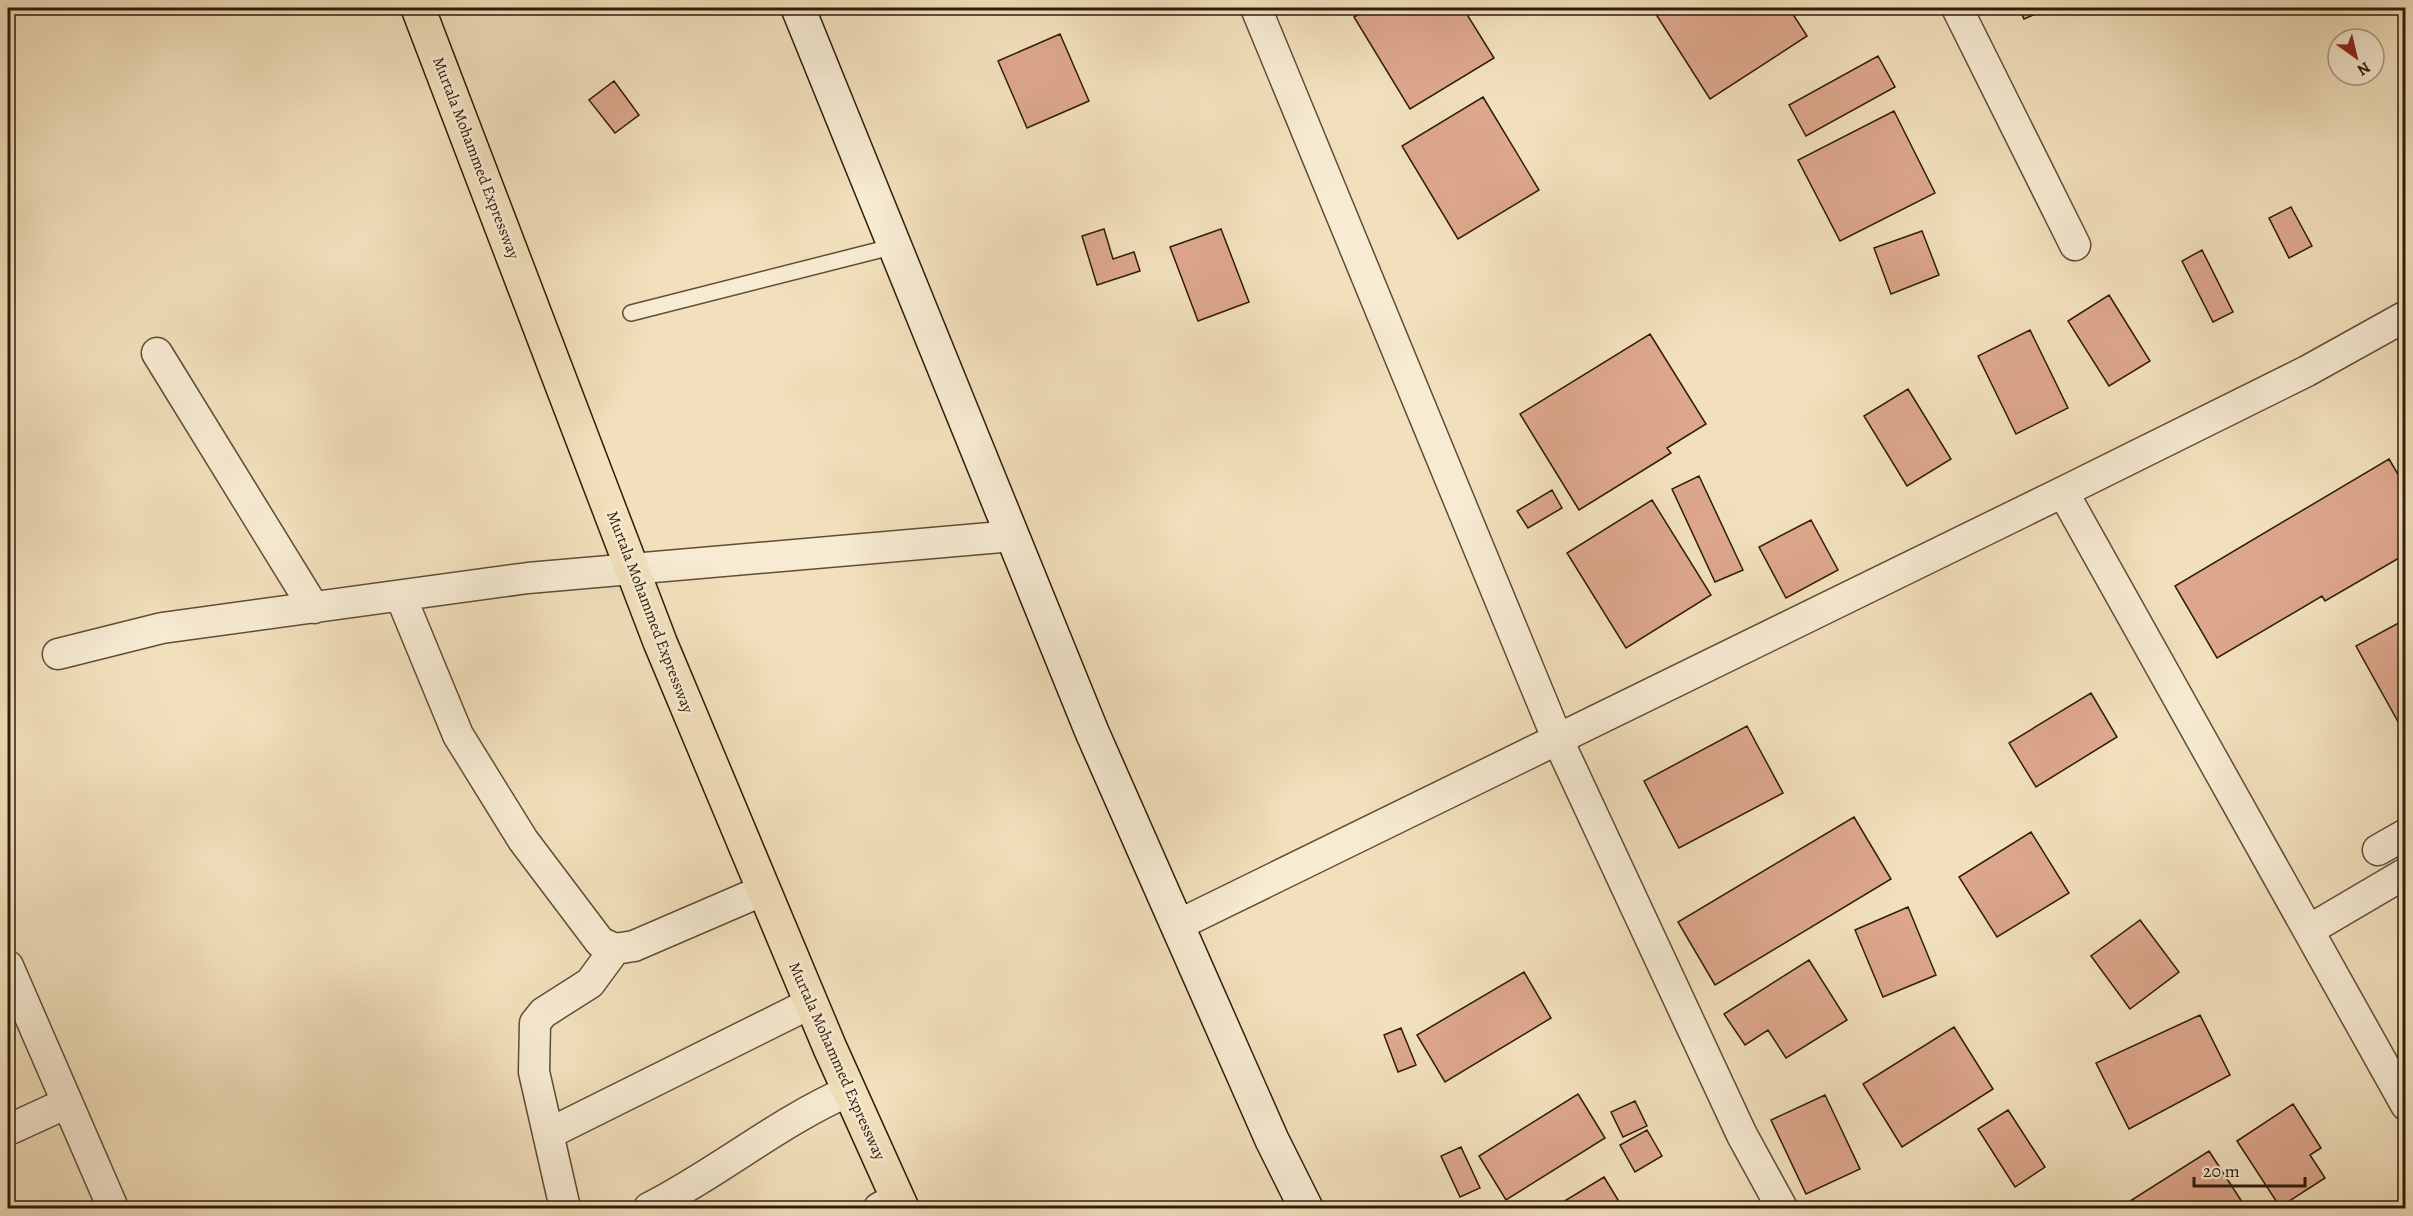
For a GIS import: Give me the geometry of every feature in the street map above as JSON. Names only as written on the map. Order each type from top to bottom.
[{"type":"main road","name":"Murtala Mohammed Expressway","points":[[418,8],[660,642],[849,1091],[893,1205]]},
{"type":"main road","points":[[798,8],[1092,732],[1272,1140],[1306,1209]]},
{"type":"street","points":[[1256,8],[1557,738],[1742,1135],[1782,1209]]},
{"type":"street","points":[[1958,8],[2075,245]]},
{"type":"street","points":[[1178,925],[2307,371],[2406,316]]},
{"type":"street","points":[[157,352],[314,608]]},
{"type":"street","points":[[2063,492],[2406,1105]]},
{"type":"street","points":[[58,654],[162,628],[528,578],[1013,536]]},
{"type":"street","points":[[401,597],[458,735],[523,840],[600,942],[615,949],[634,946],[764,890]]},
{"type":"street","points":[[2378,850],[2406,834]]},
{"type":"street","points":[[2309,930],[2406,873]]},
{"type":"street","points":[[565,1209],[534,1072],[535,1023],[543,1013],[590,983],[615,949]]},
{"type":"street","points":[[8,966],[113,1209]]},
{"type":"street","points":[[548,1134],[811,1003]]},
{"type":"street","points":[[649,1209],[678,1194],[812,1107],[849,1091]]},
{"type":"street","points":[[8,1130],[67,1103]]},
{"type":"lane","points":[[631,313],[895,246]]},
{"type":"building","points":[[1369,8],[1463,8],[1494,58],[1410,109],[1354,17]]},
{"type":"building","points":[[1652,8],[1789,8],[1807,36],[1710,99]]},
{"type":"building","points":[[2019,8],[2050,8],[2024,19]]},
{"type":"building","points":[[1060,34],[1089,101],[1027,128],[998,61]]},
{"type":"building","points":[[1878,56],[1895,87],[1806,136],[1789,105]]},
{"type":"building","points":[[614,81],[639,115],[615,133],[589,100]]},
{"type":"building","points":[[1483,97],[1539,190],[1458,239],[1402,146]]},
{"type":"building","points":[[1894,111],[1935,193],[1840,241],[1798,160]]},
{"type":"building","points":[[2291,207],[2312,246],[2289,258],[2269,218]]},
{"type":"building","points":[[1104,229],[1113,259],[1134,252],[1140,271],[1097,285],[1082,236]]},
{"type":"building","points":[[1221,229],[1249,302],[1198,321],[1170,247]]},
{"type":"building","points":[[1922,231],[1939,275],[1891,294],[1874,248]]},
{"type":"building","points":[[2202,250],[2233,312],[2213,322],[2182,261]]},
{"type":"building","points":[[2109,295],[2150,361],[2109,386],[2068,321]]},
{"type":"building","points":[[2030,330],[2068,408],[2016,434],[1978,356]]},
{"type":"building","points":[[1650,334],[1706,424],[1667,448],[1671,453],[1579,510],[1520,414]]},
{"type":"building","points":[[1908,389],[1951,459],[1907,486],[1864,416]]},
{"type":"building","points":[[2389,459],[2406,488],[2406,554],[2325,601],[2322,596],[2217,658],[2175,586]]},
{"type":"building","points":[[1699,476],[1743,570],[1715,582],[1672,489]]},
{"type":"building","points":[[1552,490],[1562,508],[1528,528],[1517,511]]},
{"type":"building","points":[[1652,500],[1711,595],[1626,648],[1567,553]]},
{"type":"building","points":[[1811,520],[1838,570],[1786,598],[1759,547]]},
{"type":"building","points":[[2406,619],[2406,725],[2401,727],[2356,646]]},
{"type":"building","points":[[2091,693],[2117,737],[2036,787],[2009,743]]},
{"type":"building","points":[[1747,726],[1783,793],[1679,848],[1644,781]]},
{"type":"building","points":[[1854,817],[1891,879],[1715,985],[1678,922]]},
{"type":"building","points":[[2031,832],[2069,893],[1997,937],[1959,877]]},
{"type":"building","points":[[1908,907],[1936,975],[1883,997],[1855,930]]},
{"type":"building","points":[[2140,920],[2179,972],[2130,1009],[2091,956]]},
{"type":"building","points":[[1809,960],[1847,1020],[1786,1058],[1768,1030],[1745,1045],[1724,1014]]},
{"type":"building","points":[[1524,972],[1551,1018],[1445,1082],[1417,1035]]},
{"type":"building","points":[[2200,1015],[2230,1075],[2129,1129],[2096,1063]]},
{"type":"building","points":[[1954,1027],[1993,1089],[1902,1147],[1863,1084]]},
{"type":"building","points":[[1401,1028],[1416,1065],[1398,1072],[1384,1035]]},
{"type":"building","points":[[1578,1094],[1605,1138],[1506,1200],[1479,1156]]},
{"type":"building","points":[[1825,1095],[1860,1169],[1806,1194],[1771,1120]]},
{"type":"building","points":[[1635,1101],[1647,1126],[1623,1137],[1611,1112]]},
{"type":"building","points":[[2293,1104],[2321,1148],[2310,1155],[2325,1178],[2280,1207],[2237,1141]]},
{"type":"building","points":[[2008,1110],[2045,1167],[2015,1187],[1978,1129]]},
{"type":"building","points":[[1647,1130],[1662,1156],[1635,1172],[1620,1145]]},
{"type":"building","points":[[1461,1147],[1480,1188],[1460,1197],[1441,1156]]},
{"type":"building","points":[[2209,1151],[2246,1208],[2119,1208]]},
{"type":"building","points":[[1604,1177],[1623,1208],[1553,1208]]}]
